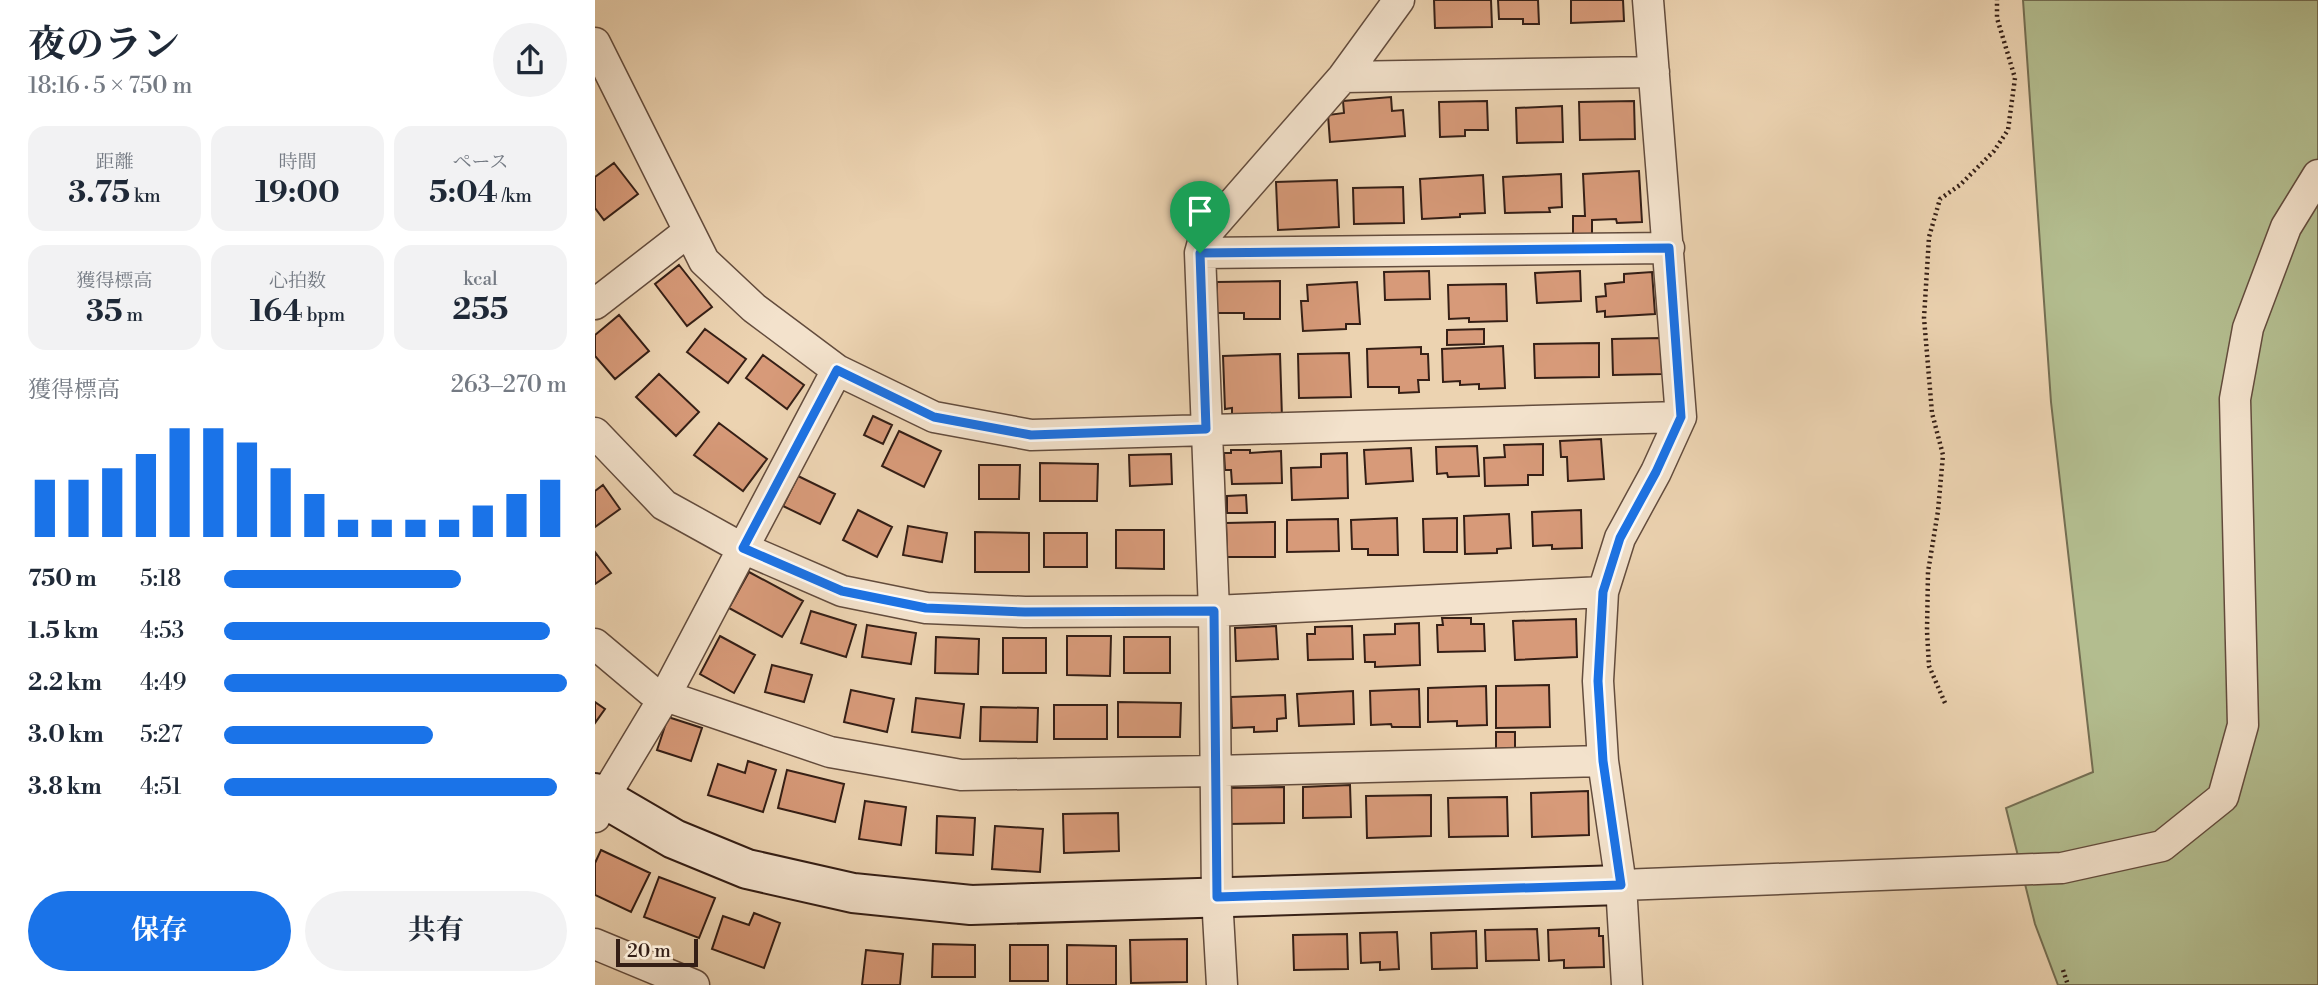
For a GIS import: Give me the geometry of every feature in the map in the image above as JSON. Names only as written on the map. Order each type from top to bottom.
[{"type":"street","points":[[1222,985],[1217,897],[1214,611],[1200,253],[1206,235],[1343,76],[1399,0]]},
{"type":"street","points":[[1627,985],[1621,885],[1603,761],[1598,681],[1603,592],[1620,538],[1656,472],[1681,417],[1648,0]]},
{"type":"street","points":[[597,50],[704,261],[754,308],[837,370],[934,417],[1031,435],[1681,417]]},
{"type":"street","points":[[1343,76],[1654,72]]},
{"type":"street","points":[[837,370],[665,696],[598,803],[674,839],[747,869],[853,893],[971,905],[2062,868],[2162,846],[2224,797],[2243,725],[2235,399],[2248,328],[2286,227],[2318,175]]},
{"type":"street","points":[[595,304],[689,231]]},
{"type":"street","points":[[1200,253],[1669,248]]},
{"type":"street","points":[[595,433],[664,505],[743,548],[842,591],[926,608],[1025,612],[1214,611],[1603,592]]},
{"type":"street","points":[[595,644],[651,691],[829,752],[961,775],[1603,761]]},
{"type":"street","points":[[595,944],[694,985]]},
{"type":"path","points":[[1945,703],[1929,666],[1927,631],[1928,572],[1938,511],[1943,455],[1931,413],[1924,318],[1928,250],[1940,199],[1959,185],[1994,151],[2008,130],[2015,78],[1997,19],[1997,0]]},
{"type":"path","points":[[2063,970],[2068,985]]},
{"type":"green space","points":[[2023,0],[2318,0],[2318,985],[2058,985],[2035,924],[2006,808],[2093,772],[2051,402]]},
{"type":"building","points":[[1434,0],[1491,0],[1492,27],[1435,28]]},
{"type":"building","points":[[1498,0],[1538,0],[1539,24],[1523,24],[1523,19],[1499,19]]},
{"type":"building","points":[[1571,0],[1623,0],[1624,21],[1571,23]]},
{"type":"building","points":[[1391,97],[1392,111],[1403,110],[1405,136],[1330,142],[1328,115],[1344,113],[1343,101]]},
{"type":"building","points":[[1487,101],[1488,130],[1465,130],[1465,136],[1440,137],[1439,102]]},
{"type":"building","points":[[1634,101],[1635,139],[1580,140],[1579,102]]},
{"type":"building","points":[[1562,106],[1563,142],[1517,143],[1516,108]]},
{"type":"building","points":[[614,163],[638,194],[604,220],[595,208],[595,177]]},
{"type":"building","points":[[1639,171],[1642,222],[1592,220],[1592,237],[1573,237],[1573,216],[1585,216],[1583,174]]},
{"type":"building","points":[[1561,174],[1562,207],[1549,208],[1550,212],[1505,213],[1503,177]]},
{"type":"building","points":[[1483,175],[1485,213],[1422,219],[1420,179]]},
{"type":"building","points":[[1337,180],[1339,227],[1278,230],[1276,182]]},
{"type":"building","points":[[1403,187],[1404,223],[1354,224],[1353,188]]},
{"type":"building","points":[[679,265],[712,307],[687,326],[655,284]]},
{"type":"building","points":[[1429,271],[1430,299],[1385,300],[1384,272]]},
{"type":"building","points":[[1580,271],[1581,301],[1537,303],[1535,273]]},
{"type":"building","points":[[1652,272],[1655,314],[1605,317],[1605,311],[1597,312],[1596,297],[1606,296],[1605,284],[1624,282],[1624,274]]},
{"type":"building","points":[[1280,281],[1280,319],[1244,319],[1244,313],[1217,313],[1217,282]]},
{"type":"building","points":[[1357,282],[1360,324],[1346,324],[1346,329],[1303,331],[1301,301],[1308,301],[1307,285]]},
{"type":"building","points":[[1506,284],[1507,321],[1469,322],[1469,318],[1449,319],[1448,285]]},
{"type":"building","points":[[619,315],[649,351],[615,379],[595,356],[595,335]]},
{"type":"building","points":[[705,329],[746,359],[728,383],[687,352]]},
{"type":"building","points":[[1484,329],[1484,344],[1447,345],[1447,330]]},
{"type":"building","points":[[1661,338],[1662,374],[1613,375],[1612,339]]},
{"type":"building","points":[[1599,343],[1599,377],[1535,378],[1534,344]]},
{"type":"building","points":[[1503,346],[1505,388],[1479,389],[1479,384],[1443,382],[1442,349]]},
{"type":"building","points":[[1421,347],[1421,354],[1428,354],[1429,380],[1418,380],[1419,392],[1399,393],[1399,387],[1368,387],[1367,349]]},
{"type":"building","points":[[1349,353],[1351,397],[1299,398],[1298,354]]},
{"type":"building","points":[[1280,354],[1282,418],[1238,420],[1238,414],[1232,414],[1232,408],[1225,409],[1223,356]]},
{"type":"building","points":[[763,355],[804,385],[787,409],[746,378]]},
{"type":"building","points":[[659,374],[699,412],[676,436],[636,397]]},
{"type":"building","points":[[873,416],[892,425],[883,444],[864,435]]},
{"type":"building","points":[[719,423],[767,459],[743,491],[694,455]]},
{"type":"building","points":[[899,431],[941,451],[924,487],[882,466]]},
{"type":"building","points":[[1601,439],[1604,479],[1568,481],[1567,457],[1561,457],[1560,441]]},
{"type":"building","points":[[1543,444],[1543,475],[1528,475],[1528,485],[1485,486],[1484,458],[1505,457],[1504,445]]},
{"type":"building","points":[[1477,446],[1479,476],[1448,477],[1447,473],[1437,474],[1436,447]]},
{"type":"building","points":[[1411,448],[1413,481],[1366,484],[1364,450]]},
{"type":"building","points":[[1231,450],[1250,450],[1250,453],[1281,451],[1282,483],[1232,484],[1231,470],[1225,470],[1224,453],[1231,453]]},
{"type":"building","points":[[1347,453],[1348,498],[1292,500],[1291,468],[1321,467],[1321,454]]},
{"type":"building","points":[[1171,454],[1172,484],[1130,486],[1129,455]]},
{"type":"building","points":[[1040,463],[1098,464],[1097,501],[1040,501]]},
{"type":"building","points":[[979,465],[1020,465],[1019,499],[979,499]]},
{"type":"building","points":[[798,476],[835,494],[820,524],[783,506]]},
{"type":"building","points":[[603,485],[620,509],[595,527],[595,491]]},
{"type":"building","points":[[1246,495],[1247,513],[1227,513],[1227,496]]},
{"type":"building","points":[[858,510],[892,527],[877,557],[843,540]]},
{"type":"building","points":[[1581,510],[1582,548],[1552,549],[1552,545],[1533,546],[1532,512]]},
{"type":"building","points":[[1509,514],[1511,548],[1497,549],[1497,553],[1465,554],[1464,516]]},
{"type":"building","points":[[1397,518],[1398,555],[1368,555],[1368,549],[1352,549],[1351,520]]},
{"type":"building","points":[[1457,518],[1457,552],[1424,552],[1423,519]]},
{"type":"building","points":[[1338,519],[1339,551],[1287,552],[1287,520]]},
{"type":"building","points":[[1275,522],[1275,557],[1227,557],[1226,523]]},
{"type":"building","points":[[908,526],[947,533],[942,562],[903,555]]},
{"type":"building","points":[[1116,530],[1164,530],[1164,569],[1116,568]]},
{"type":"building","points":[[975,532],[1029,533],[1029,572],[975,572]]},
{"type":"building","points":[[1044,533],[1087,533],[1087,567],[1044,567]]},
{"type":"building","points":[[595,552],[611,573],[595,584]]},
{"type":"building","points":[[749,572],[803,601],[782,637],[729,608]]},
{"type":"building","points":[[811,611],[856,625],[846,657],[801,643]]},
{"type":"building","points":[[1442,618],[1471,618],[1471,624],[1484,624],[1485,651],[1438,652],[1437,625],[1443,625]]},
{"type":"building","points":[[1576,619],[1577,657],[1515,660],[1513,621]]},
{"type":"building","points":[[1419,623],[1420,665],[1375,667],[1375,662],[1365,662],[1364,635],[1395,634],[1395,624]]},
{"type":"building","points":[[867,625],[916,633],[911,664],[862,657]]},
{"type":"building","points":[[1276,626],[1278,659],[1236,661],[1235,628]]},
{"type":"building","points":[[1352,626],[1353,659],[1308,660],[1307,634],[1315,634],[1315,627]]},
{"type":"building","points":[[720,636],[755,655],[734,693],[700,674]]},
{"type":"building","points":[[1067,636],[1111,636],[1110,676],[1067,675]]},
{"type":"building","points":[[936,637],[979,639],[978,674],[935,673]]},
{"type":"building","points":[[1124,637],[1170,637],[1170,673],[1124,673]]},
{"type":"building","points":[[1003,638],[1046,638],[1046,673],[1003,673]]},
{"type":"building","points":[[772,665],[812,675],[804,702],[765,692]]},
{"type":"building","points":[[1549,685],[1550,727],[1496,728],[1496,686]]},
{"type":"building","points":[[1486,686],[1487,725],[1457,726],[1457,721],[1428,722],[1428,688]]},
{"type":"building","points":[[1419,689],[1420,727],[1371,725],[1370,691]]},
{"type":"building","points":[[851,690],[894,699],[887,732],[844,722]]},
{"type":"building","points":[[1353,691],[1354,724],[1299,726],[1297,694]]},
{"type":"building","points":[[1285,695],[1286,718],[1277,719],[1277,731],[1254,732],[1254,727],[1232,728],[1231,697]]},
{"type":"building","points":[[916,698],[964,704],[960,738],[912,732]]},
{"type":"building","points":[[595,702],[605,709],[595,723]]},
{"type":"building","points":[[1118,702],[1181,703],[1180,737],[1118,737]]},
{"type":"building","points":[[1054,705],[1107,705],[1107,739],[1054,739]]},
{"type":"building","points":[[981,707],[1038,708],[1037,742],[980,741]]},
{"type":"building","points":[[668,717],[702,728],[691,761],[657,750]]},
{"type":"building","points":[[1496,732],[1515,732],[1515,748],[1496,749]]},
{"type":"building","points":[[748,761],[776,770],[763,812],[708,795],[718,764],[745,773]]},
{"type":"building","points":[[787,770],[844,784],[835,822],[778,808]]},
{"type":"building","points":[[1350,785],[1351,817],[1303,818],[1303,787]]},
{"type":"building","points":[[1284,787],[1284,823],[1227,824],[1226,788]]},
{"type":"building","points":[[1588,791],[1589,835],[1532,837],[1531,793]]},
{"type":"building","points":[[1431,795],[1431,836],[1367,838],[1366,796]]},
{"type":"building","points":[[1507,797],[1508,836],[1449,837],[1448,798]]},
{"type":"building","points":[[865,801],[906,807],[901,845],[859,839]]},
{"type":"building","points":[[1118,813],[1119,851],[1064,853],[1063,814]]},
{"type":"building","points":[[937,816],[975,818],[973,855],[936,853]]},
{"type":"building","points":[[995,826],[1043,829],[1040,872],[992,869]]},
{"type":"building","points":[[601,850],[650,873],[631,912],[595,895],[595,863]]},
{"type":"building","points":[[659,877],[715,898],[699,938],[644,917]]},
{"type":"building","points":[[754,913],[780,923],[764,968],[712,949],[723,916],[749,925]]},
{"type":"building","points":[[1599,928],[1599,936],[1603,936],[1604,967],[1564,968],[1564,960],[1549,961],[1548,930]]},
{"type":"building","points":[[1537,929],[1539,960],[1486,961],[1485,930]]},
{"type":"building","points":[[1476,931],[1477,968],[1432,969],[1431,933]]},
{"type":"building","points":[[1397,932],[1399,969],[1380,970],[1380,962],[1361,963],[1360,933]]},
{"type":"building","points":[[1347,934],[1348,969],[1294,970],[1293,935]]},
{"type":"building","points":[[1187,939],[1187,982],[1131,983],[1130,940]]},
{"type":"building","points":[[933,944],[975,945],[975,977],[932,977]]},
{"type":"building","points":[[1010,945],[1048,945],[1048,981],[1010,981]]},
{"type":"building","points":[[1067,945],[1116,946],[1116,985],[1067,985]]},
{"type":"building","points":[[866,950],[903,954],[900,985],[862,985]]},
{"type":"route","points":[[1669,248],[1681,417],[1656,472],[1620,538],[1603,592],[1598,681],[1603,761],[1621,885],[1217,897],[1214,611],[1025,612],[926,608],[842,591],[743,548],[837,370],[934,417],[1031,435],[1206,429],[1200,253],[1669,248]]}]
